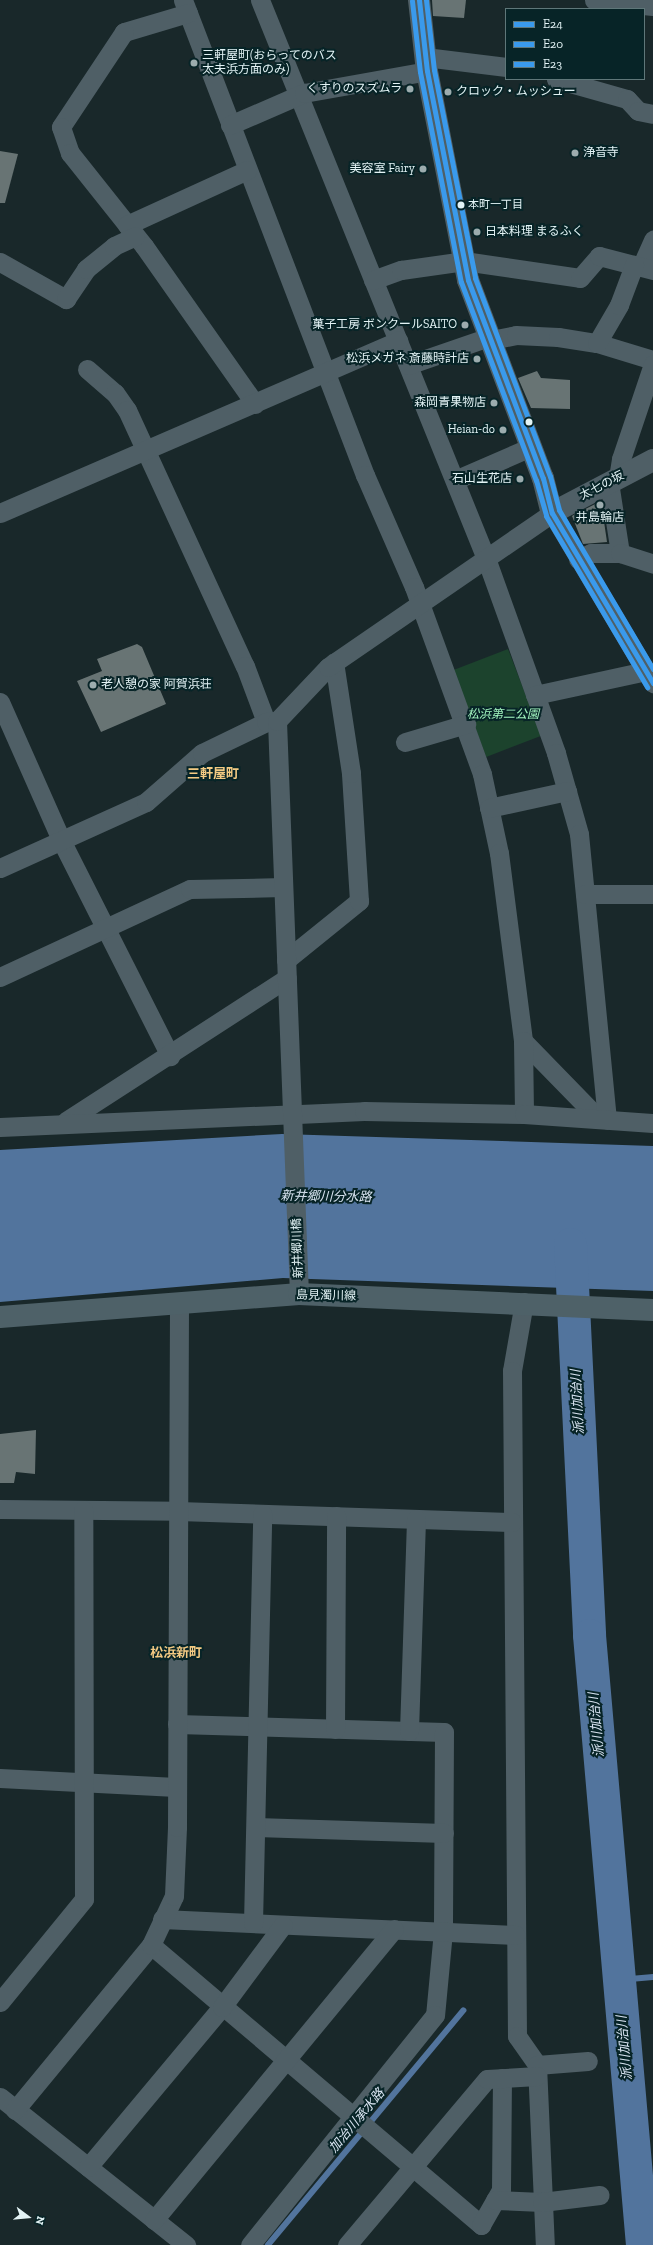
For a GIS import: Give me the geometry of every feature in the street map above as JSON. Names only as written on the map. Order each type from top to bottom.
[{"type":"main road","name":"島見濁川線","points":[[0,1317],[299,1294],[524,1302],[653,1310]]},
{"type":"street","points":[[260,0],[487,561],[535,695],[567,791],[579,834],[603,1119]]},
{"type":"street","points":[[418,0],[426,64],[464,261],[490,339],[531,447],[552,513],[578,559],[650,677],[535,695]]},
{"type":"street","points":[[594,0],[653,6]]},
{"type":"street","points":[[255,404],[131,230],[70,153],[61,127],[124,32],[185,7],[327,373],[365,476],[414,587],[418,605],[466,724],[489,808],[499,853],[523,1042],[524,1114]]},
{"type":"street","points":[[230,125],[298,95],[426,64],[505,67]]},
{"type":"street","points":[[560,80],[627,99],[638,110],[653,114]]},
{"type":"street","points":[[0,262],[66,299],[86,269],[131,230],[247,170]]},
{"type":"street","points":[[597,343],[618,305],[643,268],[653,240]]},
{"type":"street","points":[[373,280],[401,270],[464,261],[580,278],[599,256],[643,268]]},
{"type":"street","points":[[408,365],[490,339],[516,335],[597,343],[653,360]]},
{"type":"street","points":[[0,513],[145,452],[398,341]]},
{"type":"street","points":[[620,553],[614,480],[653,364]]},
{"type":"street","name":"新井郷川橋","points":[[87,369],[115,393],[127,410],[145,452],[271,721],[283,887],[294,1121],[299,1294]]},
{"type":"street","points":[[455,480],[531,447]]},
{"type":"street","name":"太七の坂","points":[[552,513],[653,460]]},
{"type":"street","points":[[0,868],[62,842],[146,802],[202,753],[271,721],[334,662],[418,605],[487,561],[552,513]]},
{"type":"street","points":[[578,559],[592,553],[620,553],[653,564]]},
{"type":"street","points":[[64,1122],[170,1056],[287,969],[359,901],[351,773],[334,662]]},
{"type":"street","points":[[0,702],[62,842],[170,1056]]},
{"type":"street","points":[[405,742],[466,724]]},
{"type":"street","points":[[489,808],[567,791]]},
{"type":"street","points":[[0,977],[190,889],[283,887]]},
{"type":"street","points":[[585,894],[653,894]]},
{"type":"street","points":[[523,1042],[603,1119]]},
{"type":"street","points":[[0,1127],[64,1122],[294,1121],[524,1114],[653,1122]]},
{"type":"street","points":[[524,1302],[512,1371],[512,1522],[518,2036],[537,2071],[545,2245]]},
{"type":"street","points":[[15,2110],[151,1945],[174,1896],[177,1724],[180,1303]]},
{"type":"street","points":[[0,1509],[178,1511],[512,1522]]},
{"type":"street","points":[[0,2002],[84,1900],[86,1782],[83,1510]]},
{"type":"street","points":[[253,1923],[262,1514]]},
{"type":"street","points":[[335,1729],[336,1516]]},
{"type":"street","points":[[409,1731],[416,1519]]},
{"type":"street","points":[[177,1724],[444,1732],[443,1931],[435,2014],[250,2245]]},
{"type":"street","points":[[0,1778],[176,1787]]},
{"type":"street","points":[[256,1827],[444,1833]]},
{"type":"street","points":[[162,1920],[516,1934]]},
{"type":"street","points":[[88,2167],[222,2007],[282,1924]]},
{"type":"street","points":[[154,2220],[394,1929]]},
{"type":"street","points":[[151,1945],[285,2062],[481,2225],[501,2190],[502,2078]]},
{"type":"street","points":[[348,2245],[413,2169],[487,2078],[502,2078],[588,2061]]},
{"type":"street","points":[[0,2097],[186,2245]]},
{"type":"street","points":[[495,2200],[542,2202],[600,2195]]},
{"type":"green space","name":"松浜第二公園","points":[[508,649],[541,736],[486,757],[453,670]]},
{"type":"water","name":"新井郷川分水路","points":[[282,1134],[653,1146],[653,1291],[283,1278],[0,1302],[0,1150]]},
{"type":"building","points":[[432,0],[466,0],[464,18],[433,16]]},
{"type":"building","points":[[0,151],[18,154],[5,203],[0,203]]},
{"type":"building","points":[[537,371],[541,378],[570,380],[570,409],[531,408],[518,378]]},
{"type":"building","points":[[601,501],[607,542],[583,544],[572,516]]},
{"type":"building","name":"老人憩の家 阿賀浜荘","points":[[137,644],[142,647],[166,704],[101,732],[77,681],[102,671],[97,659]]},
{"type":"building","points":[[36,1430],[35,1474],[16,1472],[14,1483],[0,1483],[0,1434]]},
{"type":"waterway","name":"派川加治川","points":[[570,1244],[589,1635],[642,2245]]},
{"type":"waterway","points":[[619,1980],[653,1977]]},
{"type":"waterway","name":"加治川承水路","points":[[268,2245],[463,2011]]},
{"type":"transit line","name":"E24","points":[[419,0],[427,71],[468,280],[543,478],[552,513],[653,683]]},
{"type":"transit line","name":"E23","points":[[426,0],[434,70],[475,278],[550,476],[559,510],[653,669]]},
{"type":"transit line","name":"E20","points":[[412,1],[420,72],[461,282],[536,480],[546,516],[647,687]]},
{"type":"place","name":"三軒屋町(おらってのバス 太夫浜方面のみ)","points":[[194,63]]},
{"type":"place","name":"くすりのスズムラ","points":[[410,89]]},
{"type":"place","name":"クロック・ムッシュー","points":[[448,92]]},
{"type":"place","name":"浄音寺","points":[[575,153]]},
{"type":"place","name":"美容室 Fairy","points":[[423,169]]},
{"type":"place","name":"本町一丁目","points":[[461,205]]},
{"type":"place","name":"日本料理 まるふく","points":[[477,232]]},
{"type":"place","name":"菓子工房 ボンクールSAITO","points":[[465,325]]},
{"type":"place","name":"松浜メガネ 斎藤時計店","points":[[477,359]]},
{"type":"place","name":"森岡青果物店","points":[[494,403]]},
{"type":"place","name":"Heian-do","points":[[503,430]]},
{"type":"place","name":"石山生花店","points":[[520,479]]},
{"type":"place","name":"井島輪店","points":[[600,505]]},
{"type":"place","name":"老人憩の家 阿賀浜荘","points":[[93,685]]},
{"type":"district","name":"三軒屋町","points":[[213,774]]},
{"type":"district","name":"松浜新町","points":[[176,1653]]}]
